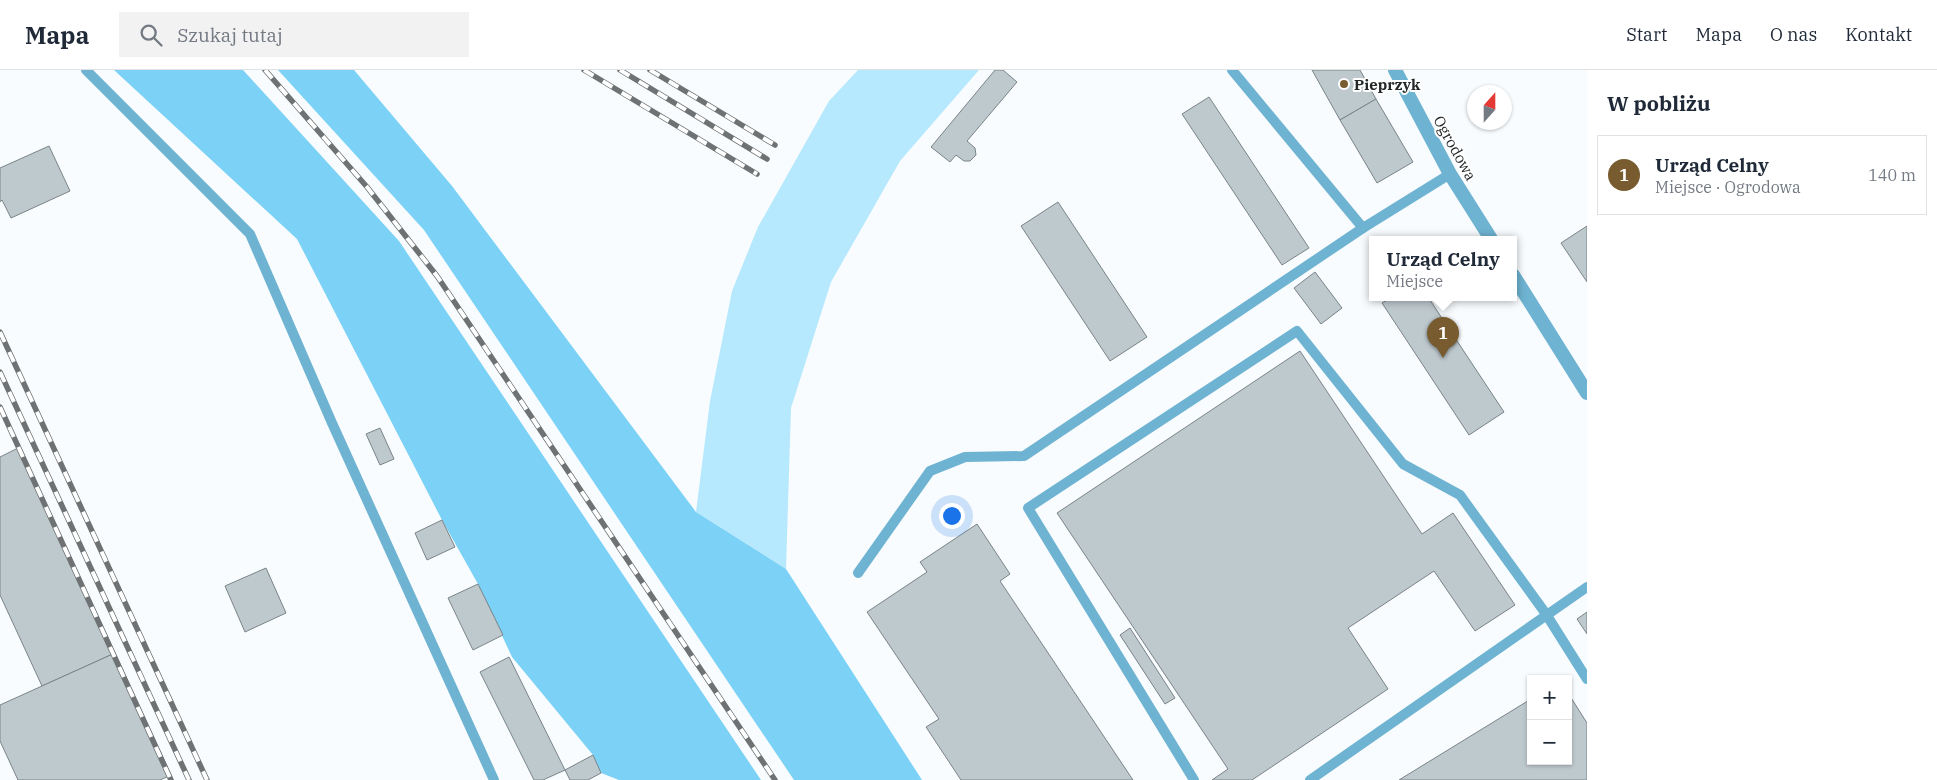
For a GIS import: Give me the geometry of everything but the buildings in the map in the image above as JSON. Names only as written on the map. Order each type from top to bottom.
[{"type":"street","name":"Ogrodowa","points":[[1395,70],[1450,174],[1489,236]]},
{"type":"street","points":[[1517,281],[1587,393]]},
{"type":"lane","points":[[86,70],[250,234],[332,423],[494,780]]},
{"type":"lane","points":[[1232,70],[1363,228]]},
{"type":"lane","points":[[858,573],[930,471],[965,457],[1024,456],[1363,228],[1450,174]]},
{"type":"lane","points":[[1194,780],[1028,508],[1297,331],[1403,464],[1460,495],[1546,614],[1587,679]]},
{"type":"lane","points":[[1310,780],[1587,587]]},
{"type":"shaded area","points":[[114,70],[243,70],[399,241],[761,780],[619,780],[601,773],[593,755],[512,657],[478,584],[442,520],[297,239]]},
{"type":"shaded area","points":[[278,70],[354,70],[452,186],[696,512],[786,569],[922,780],[794,780],[424,230]]},
{"type":"shaded area","points":[[858,70],[979,70],[900,161],[831,282],[791,408],[786,569],[696,512],[710,401],[732,291],[758,227],[829,101]]},
{"type":"railway","points":[[265,70],[367,187],[437,276],[775,780]]},
{"type":"railway","points":[[584,70],[757,174]]},
{"type":"railway","points":[[620,70],[767,159]]},
{"type":"railway","points":[[650,70],[775,145]]},
{"type":"railway","points":[[0,332],[207,780]]},
{"type":"railway","points":[[0,372],[189,780]]},
{"type":"railway","points":[[0,407],[171,780]]},
{"type":"place","name":"Pieprzyk","points":[[1344,84]]},
{"type":"place","name":"Urząd Celny","points":[[1443,358]]}]
